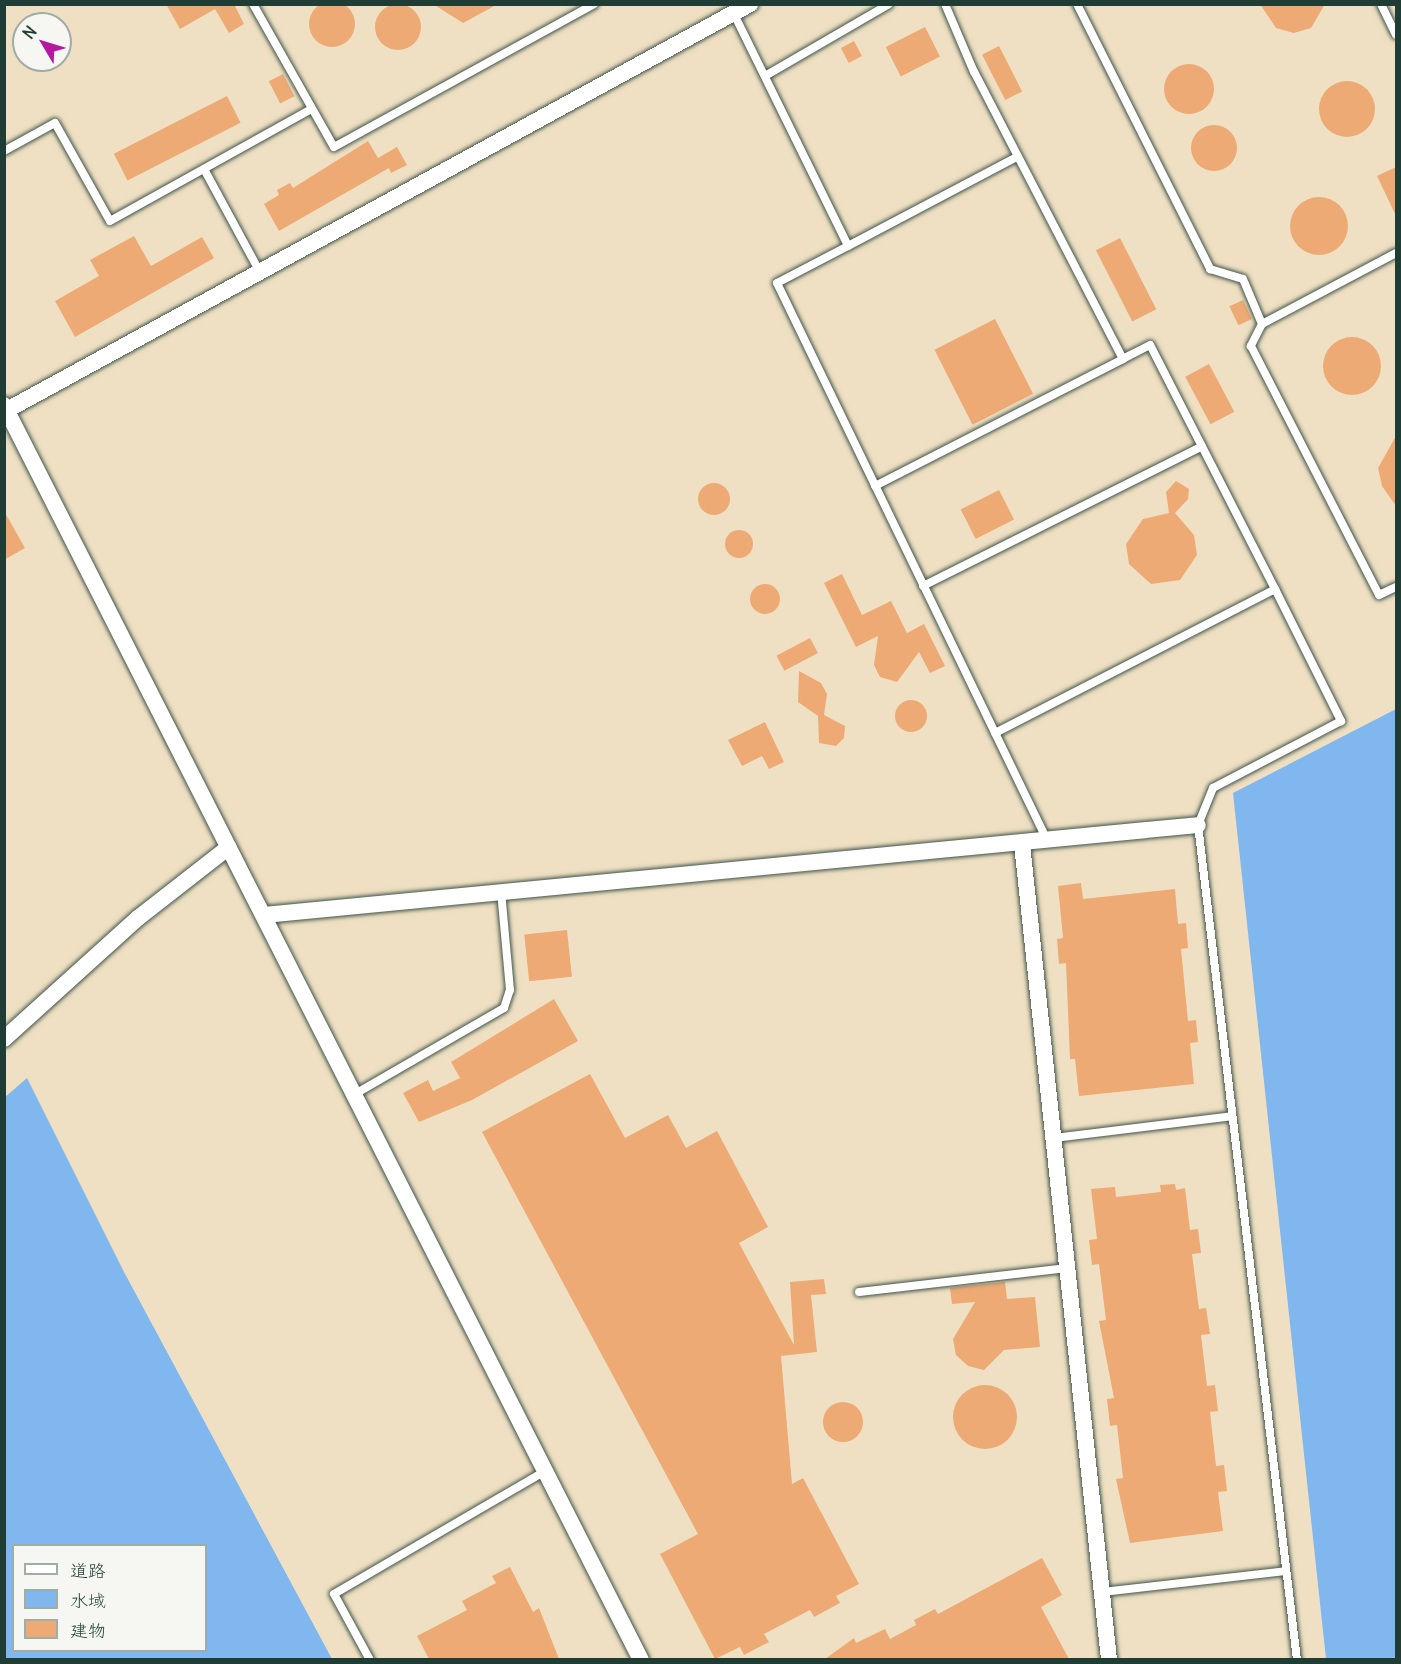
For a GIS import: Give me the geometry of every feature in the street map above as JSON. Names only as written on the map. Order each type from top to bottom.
[{"type":"street","points":[[641,1659],[6,408],[750,4]]},
{"type":"street","points":[[264,915],[1022,844],[1198,825]]},
{"type":"street","points":[[1022,844],[1109,1659]]},
{"type":"street","points":[[4,1039],[138,918],[229,847]]},
{"type":"lane","points":[[253,4],[334,147],[594,4]]},
{"type":"lane","points":[[765,76],[889,4]]},
{"type":"lane","points":[[945,4],[1017,157],[1123,359]]},
{"type":"lane","points":[[1077,4],[1210,269],[1243,279],[1262,324]]},
{"type":"lane","points":[[1381,4],[1396,31]]},
{"type":"lane","points":[[734,14],[848,246]]},
{"type":"lane","points":[[4,151],[55,123],[110,221],[311,109]]},
{"type":"lane","points":[[1017,157],[777,283],[1047,841]]},
{"type":"lane","points":[[204,169],[260,272]]},
{"type":"lane","points":[[1396,253],[1262,324],[1251,346],[1379,596],[1396,587]]},
{"type":"lane","points":[[875,486],[1150,345],[1341,721],[1213,788],[1198,825],[1297,1659]]},
{"type":"lane","points":[[923,586],[1202,446]]},
{"type":"lane","points":[[995,733],[1275,589]]},
{"type":"lane","points":[[355,1094],[504,1008],[510,990],[501,892]]},
{"type":"lane","points":[[1054,1138],[1232,1116]]},
{"type":"lane","points":[[859,1292],[1068,1268]]},
{"type":"lane","points":[[370,1659],[334,1594],[545,1471]]},
{"type":"lane","points":[[1102,1592],[1286,1571]]},
{"type":"water","points":[[1396,709],[1396,1659],[1326,1659],[1233,793]]},
{"type":"water","points":[[27,1078],[124,1272],[332,1659],[5,1659],[4,1098]]},
{"type":"building","points":[[332,1],[348,8],[355,24],[348,40],[332,47],[316,40],[309,24],[316,8]]},
{"type":"building","points":[[166,4],[234,4],[244,24],[229,33],[215,9],[180,29]]},
{"type":"building","points":[[398,4],[414,11],[421,27],[414,43],[398,50],[382,43],[375,27],[382,11]]},
{"type":"building","points":[[433,4],[498,4],[463,23]]},
{"type":"building","points":[[1260,4],[1325,4],[1311,28],[1294,33],[1276,28]]},
{"type":"building","points":[[925,27],[940,56],[901,76],[886,47]]},
{"type":"building","points":[[854,41],[862,56],[849,63],[841,48]]},
{"type":"building","points":[[999,46],[1022,91],[1005,100],[982,55]]},
{"type":"building","points":[[1189,64],[1198,66],[1209,75],[1214,89],[1212,98],[1203,109],[1189,114],[1180,112],[1169,103],[1164,89],[1166,80],[1175,69]]},
{"type":"building","points":[[283,74],[294,96],[280,104],[269,81]]},
{"type":"building","points":[[1347,81],[1358,83],[1367,89],[1373,98],[1375,109],[1373,120],[1367,129],[1358,135],[1347,137],[1336,135],[1327,129],[1321,120],[1319,109],[1321,98],[1327,89],[1336,83]]},
{"type":"building","points":[[227,96],[241,123],[127,180],[114,154]]},
{"type":"building","points":[[1214,125],[1230,132],[1237,148],[1230,164],[1214,171],[1198,164],[1191,148],[1198,132]]},
{"type":"building","points":[[368,141],[378,158],[397,147],[407,165],[391,173],[389,168],[279,231],[264,204],[279,195],[277,190],[290,183],[293,188]]},
{"type":"building","points":[[1396,167],[1396,216],[1377,176]]},
{"type":"building","points":[[1313,197],[1325,197],[1340,205],[1348,220],[1348,232],[1340,247],[1325,255],[1313,255],[1298,247],[1290,232],[1290,220],[1298,205]]},
{"type":"building","points":[[134,236],[151,266],[202,237],[214,258],[75,337],[55,301],[99,276],[90,260]]},
{"type":"building","points":[[1120,238],[1156,309],[1132,322],[1096,250]]},
{"type":"building","points":[[1243,300],[1252,319],[1238,325],[1229,306]]},
{"type":"building","points":[[995,319],[1033,394],[973,425],[934,350]]},
{"type":"building","points":[[1352,337],[1363,339],[1376,350],[1381,366],[1379,377],[1368,390],[1352,395],[1341,393],[1328,382],[1323,366],[1325,355],[1336,342]]},
{"type":"building","points":[[1209,364],[1234,412],[1211,424],[1185,377]]},
{"type":"building","points":[[1396,436],[1396,506],[1382,486],[1378,468]]},
{"type":"building","points":[[1176,481],[1189,489],[1188,499],[1175,513],[1194,535],[1197,555],[1180,580],[1151,584],[1129,564],[1126,544],[1143,519],[1169,513],[1166,492]]},
{"type":"building","points":[[714,483],[725,488],[730,499],[725,510],[714,515],[703,510],[698,499],[703,488]]},
{"type":"building","points":[[999,490],[1014,519],[976,539],[961,510]]},
{"type":"building","points":[[4,511],[25,548],[4,560]]},
{"type":"building","points":[[739,530],[749,534],[753,544],[749,554],[739,558],[729,554],[725,544],[729,534]]},
{"type":"building","points":[[842,574],[862,615],[891,601],[907,633],[924,624],[945,666],[930,673],[919,652],[897,682],[880,677],[874,665],[878,636],[856,647],[824,583]]},
{"type":"building","points":[[765,584],[776,588],[780,599],[776,610],[765,614],[754,610],[750,599],[754,588]]},
{"type":"building","points":[[810,638],[818,653],[784,671],[776,656]]},
{"type":"building","points":[[799,671],[821,683],[827,694],[824,715],[845,726],[844,738],[836,746],[819,743],[818,716],[798,702]]},
{"type":"building","points":[[911,700],[922,705],[927,716],[922,727],[911,732],[900,727],[895,716],[900,705]]},
{"type":"building","points":[[765,722],[784,762],[769,769],[762,756],[742,766],[728,740]]},
{"type":"building","points":[[1081,883],[1083,899],[1175,889],[1178,924],[1186,923],[1188,948],[1181,949],[1188,1021],[1196,1020],[1198,1042],[1190,1043],[1194,1084],[1079,1096],[1075,1059],[1070,1059],[1066,963],[1059,964],[1057,939],[1063,938],[1058,886]]},
{"type":"building","points":[[567,930],[572,977],[529,981],[524,934]]},
{"type":"building","points":[[554,999],[578,1041],[472,1100],[419,1122],[403,1093],[428,1080],[433,1091],[460,1078],[451,1062]]},
{"type":"building","points":[[590,1074],[625,1138],[668,1115],[686,1148],[717,1131],[768,1227],[739,1243],[794,1345],[790,1282],[824,1279],[826,1294],[811,1295],[817,1352],[781,1356],[792,1484],[803,1478],[859,1584],[836,1596],[840,1603],[814,1617],[810,1610],[764,1634],[769,1642],[744,1655],[740,1647],[715,1659],[660,1554],[698,1534],[482,1132]]},
{"type":"building","points":[[1175,1184],[1176,1190],[1185,1188],[1190,1230],[1198,1229],[1201,1253],[1192,1254],[1199,1309],[1206,1308],[1210,1334],[1201,1335],[1207,1386],[1215,1385],[1218,1411],[1210,1412],[1216,1466],[1224,1465],[1227,1491],[1218,1492],[1223,1531],[1130,1543],[1116,1479],[1123,1478],[1117,1425],[1110,1426],[1107,1399],[1114,1398],[1099,1321],[1106,1320],[1099,1264],[1092,1265],[1089,1240],[1097,1239],[1091,1189],[1115,1187],[1116,1197],[1161,1192],[1160,1185]]},
{"type":"building","points":[[1005,1282],[1007,1299],[1035,1297],[1040,1347],[1004,1350],[984,1370],[968,1366],[956,1355],[953,1339],[975,1302],[952,1304],[950,1288]]},
{"type":"building","points":[[985,1385],[1003,1391],[1011,1399],[1017,1417],[1011,1435],[1003,1443],[985,1449],[967,1443],[959,1435],[953,1417],[959,1399],[967,1391]]},
{"type":"building","points":[[843,1402],[851,1403],[857,1408],[862,1414],[862,1430],[857,1436],[851,1441],[843,1442],[835,1441],[829,1436],[824,1430],[823,1422],[824,1414],[829,1408],[835,1403]]},
{"type":"building","points":[[1042,1558],[1062,1595],[1041,1607],[1069,1659],[825,1659],[854,1638],[856,1643],[885,1629],[890,1639],[916,1625],[914,1620],[935,1609],[938,1614]]},
{"type":"building","points":[[510,1567],[533,1612],[539,1608],[559,1659],[429,1659],[417,1636],[467,1610],[462,1601],[496,1583],[492,1576]]}]
